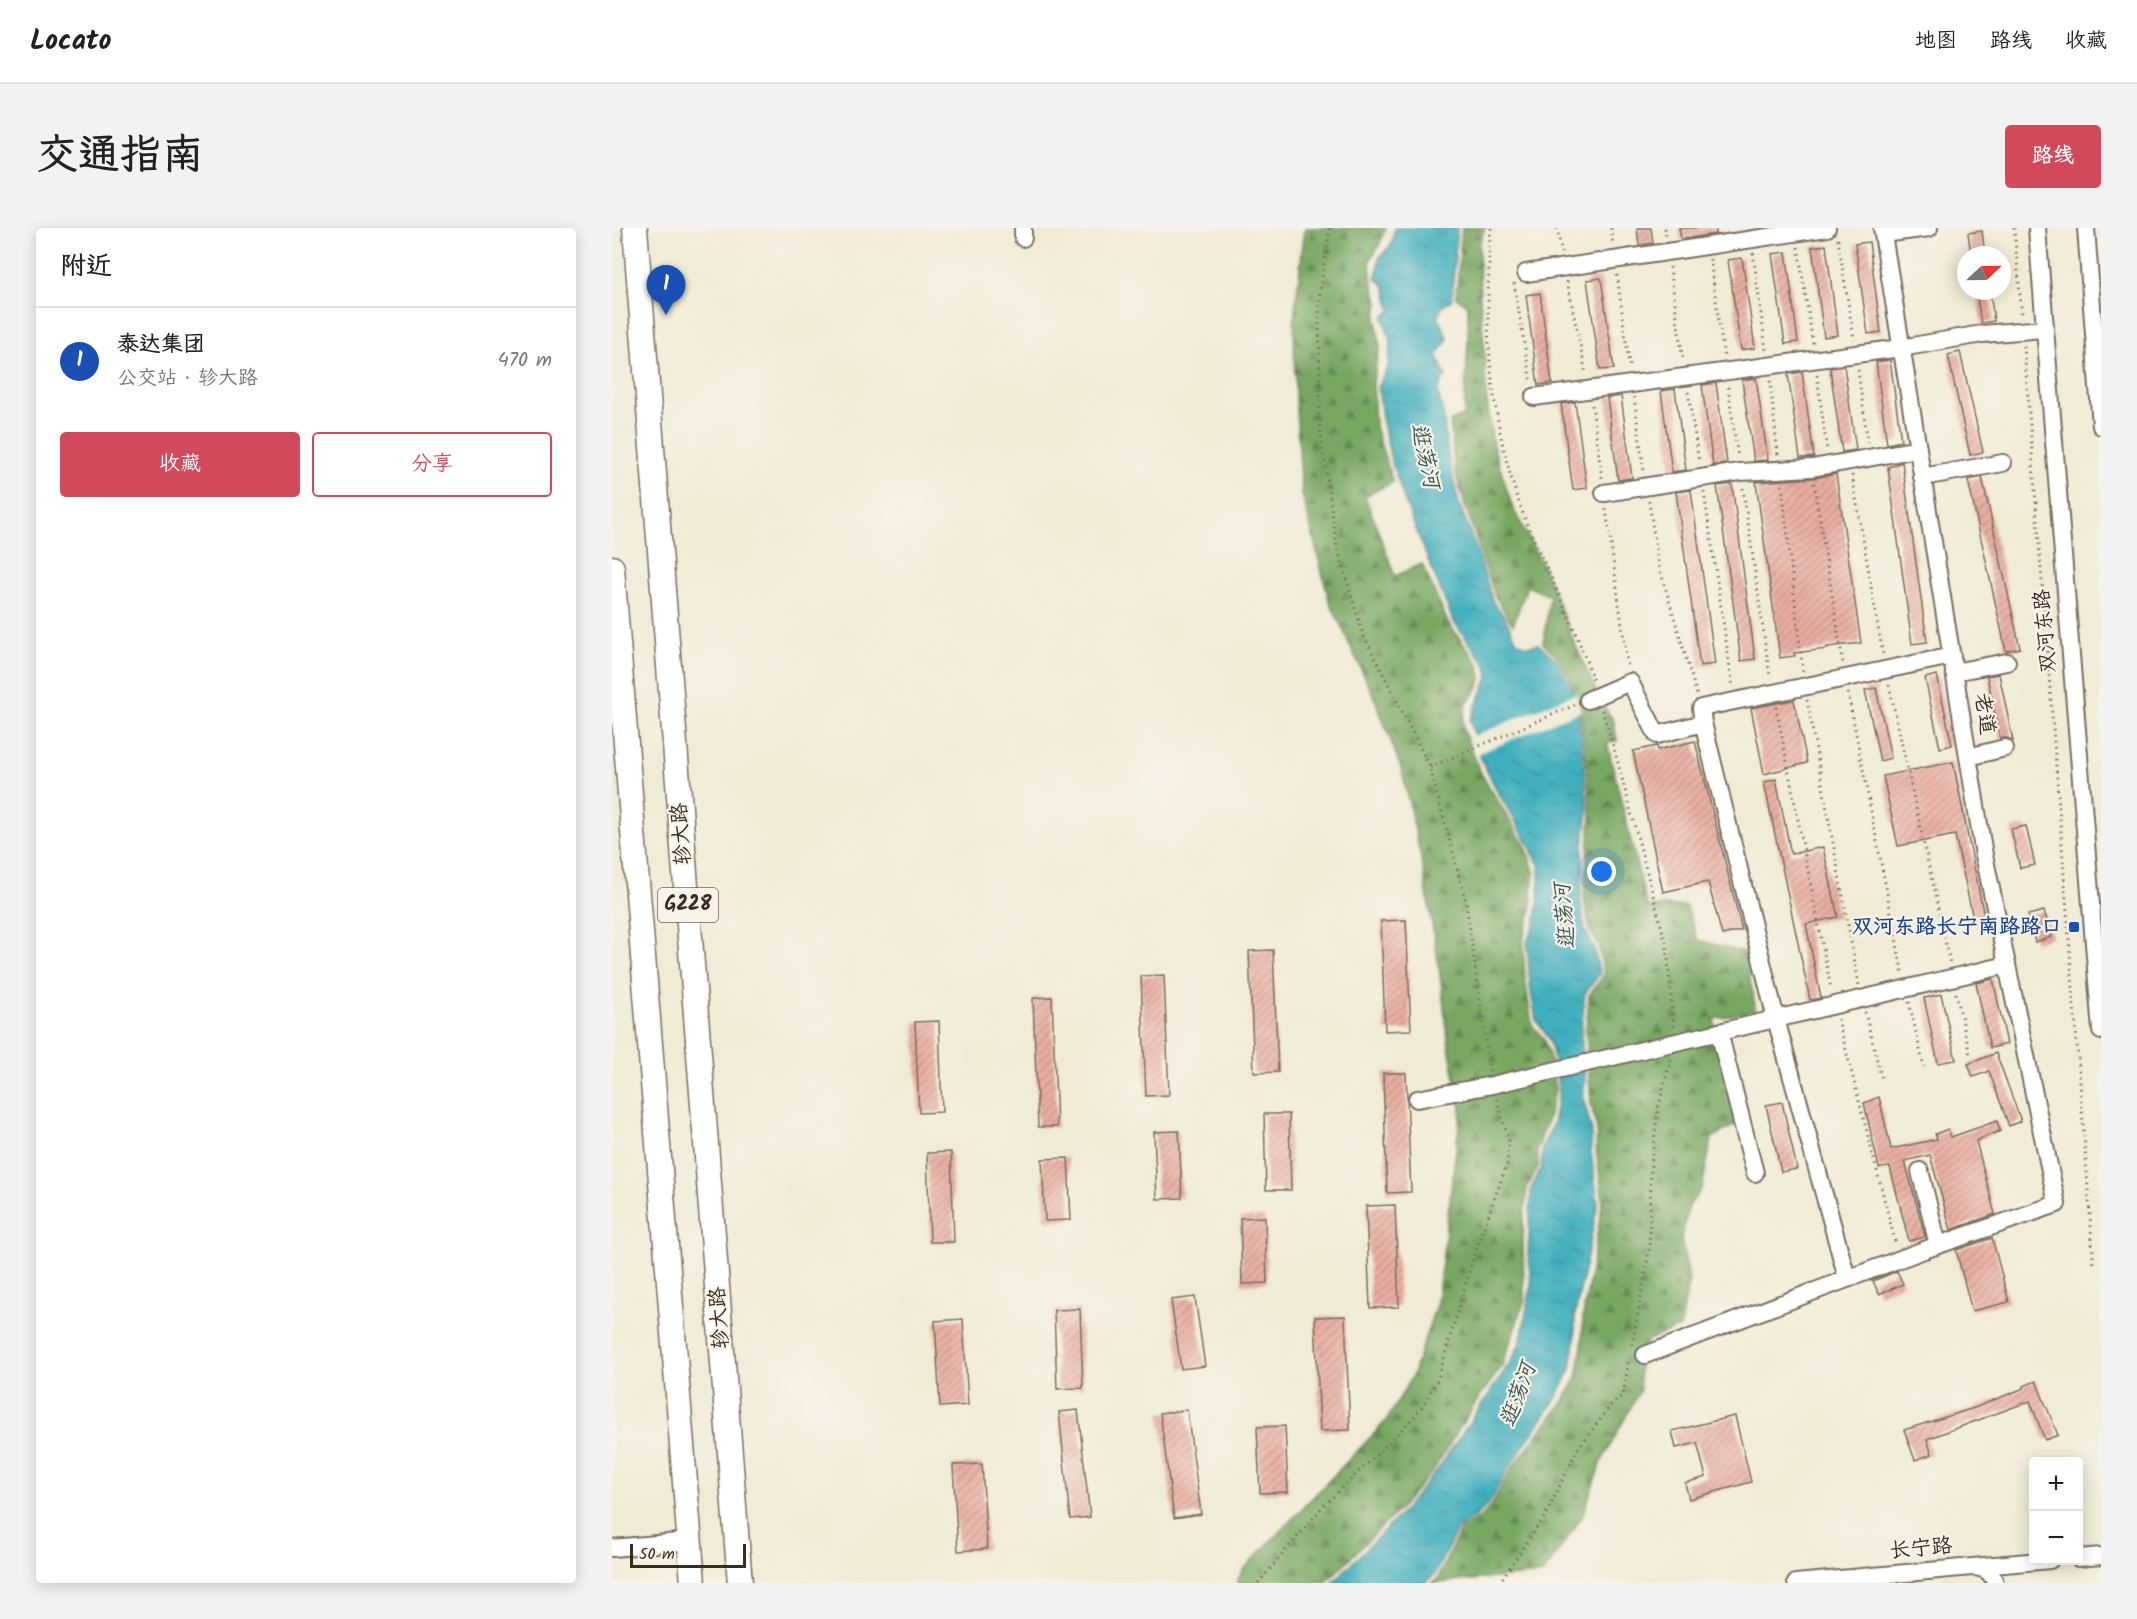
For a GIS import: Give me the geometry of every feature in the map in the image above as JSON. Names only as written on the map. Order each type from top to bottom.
[{"type":"highway","name":"轸大路","points":[[635,228],[740,1583]]},
{"type":"highway","name":"G228","points":[[612,568],[693,1583]]},
{"type":"street","points":[[1526,273],[1827,228]]},
{"type":"street","points":[[1882,231],[1929,228]]},
{"type":"street","name":"双河东路","points":[[2037,228],[2101,1031]]},
{"type":"street","points":[[2086,228],[2097,324],[2101,426]]},
{"type":"street","name":"老道","points":[[1882,231],[1984,855],[2057,1204],[1938,1245]]},
{"type":"street","points":[[1534,397],[1901,348],[1983,334],[2044,329]]},
{"type":"street","points":[[1604,493],[1740,472],[1812,468],[1918,449]]},
{"type":"street","points":[[1922,477],[2002,463]]},
{"type":"street","points":[[1595,699],[1630,682],[1657,735],[1736,701],[1886,670],[2007,662]]},
{"type":"street","points":[[1702,716],[1776,1019],[1848,1278]]},
{"type":"street","points":[[1968,756],[2005,748]]},
{"type":"street","points":[[1417,1099],[1492,1085],[2007,965]]},
{"type":"street","points":[[1719,1032],[1755,1173]]},
{"type":"street","points":[[1645,1355],[1938,1245],[1920,1172]]},
{"type":"street","points":[[612,1548],[690,1541]]},
{"type":"street","points":[[2083,1558],[2101,1556]]},
{"type":"street","name":"长宁路","points":[[1796,1583],[2029,1562]]},
{"type":"street","points":[[1974,1567],[1986,1569],[1991,1573],[1995,1583]]},
{"type":"path","points":[[1258,1583],[1324,1504],[1389,1443],[1420,1410],[1438,1379],[1473,1258],[1507,1164],[1509,1141],[1492,1085],[1466,902],[1430,767],[1363,634],[1338,547],[1320,430],[1319,298],[1330,228]]},
{"type":"path","points":[[1491,228],[1487,301],[1491,381],[1504,451],[1528,527],[1586,657],[1595,699],[1615,752],[1667,948],[1675,1042],[1658,1108],[1650,1164],[1649,1252],[1623,1395],[1611,1405],[1577,1450],[1545,1516],[1499,1583]]},
{"type":"path","points":[[1557,228],[1589,389],[1630,682]]},
{"type":"path","points":[[1611,228],[1658,563],[1702,716]]},
{"type":"path","points":[[1665,228],[1685,377],[1736,701]]},
{"type":"path","points":[[1837,228],[1870,457]]},
{"type":"path","points":[[2014,228],[2022,316]]},
{"type":"path","points":[[1795,233],[1815,359],[1828,465]]},
{"type":"path","points":[[1751,239],[1805,687],[1862,999],[1882,1080]]},
{"type":"path","points":[[1708,246],[1773,694],[1834,1006],[1899,1259]]},
{"type":"path","points":[[1526,273],[1513,273],[1534,397]]},
{"type":"path","points":[[2024,341],[2094,1267]]},
{"type":"path","points":[[1850,461],[1886,670],[1970,1056]]},
{"type":"path","points":[[1812,468],[1845,679],[1906,989],[1924,1068]]},
{"type":"path","points":[[1430,767],[1595,699]]},
{"type":"green space","points":[[1305,228],[1386,228],[1370,260],[1371,276],[1378,302],[1376,318],[1380,346],[1373,382],[1375,427],[1393,482],[1365,496],[1395,576],[1422,564],[1448,623],[1479,664],[1481,679],[1479,687],[1466,704],[1464,732],[1482,775],[1526,847],[1534,871],[1531,912],[1523,939],[1525,978],[1532,1025],[1543,1038],[1549,1055],[1555,1089],[1537,1150],[1538,1167],[1527,1188],[1523,1224],[1524,1302],[1502,1366],[1476,1402],[1434,1469],[1399,1510],[1325,1583],[1236,1583],[1243,1570],[1387,1420],[1413,1374],[1437,1302],[1461,1109],[1449,1047],[1422,863],[1402,771],[1375,699],[1329,600],[1302,494],[1295,395],[1294,317]]},
{"type":"green space","points":[[1462,228],[1485,228],[1479,245],[1480,298],[1486,393],[1493,445],[1512,506],[1542,564],[1601,702],[1614,721],[1617,741],[1607,743],[1647,906],[1686,906],[1698,940],[1745,953],[1756,1010],[1714,1019],[1738,1123],[1712,1138],[1702,1188],[1689,1206],[1681,1239],[1689,1279],[1680,1328],[1648,1340],[1639,1367],[1640,1390],[1601,1463],[1582,1517],[1543,1574],[1432,1583],[1438,1578],[1460,1530],[1485,1513],[1512,1468],[1563,1402],[1577,1378],[1583,1316],[1603,1200],[1596,1149],[1597,1129],[1591,1105],[1586,1030],[1589,995],[1604,975],[1598,944],[1590,931],[1584,898],[1591,816],[1582,718],[1571,680],[1557,656],[1543,643],[1550,596],[1527,586],[1513,625],[1495,596],[1455,471],[1450,421],[1464,416],[1468,340],[1468,306],[1456,297]]},
{"type":"water","name":"逛荡河","points":[[1395,228],[1457,228],[1452,299],[1441,308],[1438,317],[1448,339],[1437,356],[1446,376],[1438,392],[1459,503],[1493,602],[1505,617],[1517,642],[1527,646],[1538,644],[1556,659],[1571,685],[1580,719],[1588,812],[1583,846],[1580,898],[1585,930],[1593,945],[1600,974],[1585,993],[1581,1033],[1585,1081],[1583,1097],[1592,1131],[1591,1151],[1598,1203],[1575,1315],[1575,1340],[1571,1369],[1555,1400],[1510,1466],[1492,1499],[1483,1510],[1457,1530],[1435,1574],[1425,1583],[1332,1583],[1399,1516],[1438,1469],[1512,1360],[1521,1340],[1531,1285],[1528,1254],[1531,1189],[1541,1168],[1542,1148],[1553,1124],[1559,1091],[1552,1050],[1548,1038],[1536,1020],[1530,987],[1527,942],[1535,923],[1539,898],[1539,865],[1481,759],[1470,720],[1489,675],[1486,665],[1453,621],[1406,505],[1391,460],[1382,418],[1378,387],[1388,367],[1391,342],[1383,317],[1391,311],[1385,286],[1376,279],[1379,258],[1391,245]]},
{"type":"pier","points":[[1576,693],[1581,711],[1477,754],[1472,737]]},
{"type":"building","points":[[1637,228],[1651,228],[1653,243],[1639,245]]},
{"type":"building","points":[[1679,228],[1716,228],[1716,234],[1681,239]]},
{"type":"building","points":[[1982,231],[1984,246],[1970,246],[1968,233]]},
{"type":"building","points":[[1869,242],[1881,332],[1868,334],[1855,244]]},
{"type":"building","points":[[1826,245],[1838,335],[1824,337],[1812,247]]},
{"type":"building","points":[[1786,252],[1798,342],[1785,344],[1772,254]]},
{"type":"building","points":[[1742,258],[1755,348],[1741,350],[1728,260]]},
{"type":"building","points":[[1601,278],[1614,369],[1600,370],[1587,280]]},
{"type":"building","points":[[1540,293],[1552,383],[1538,385],[1526,295]]},
{"type":"building","points":[[1977,300],[1991,300],[1994,321],[1981,323]]},
{"type":"building","points":[[1960,352],[1983,452],[1970,455],[1948,355]]},
{"type":"building","points":[[1890,360],[1901,441],[1887,444],[1876,362]]},
{"type":"building","points":[[1844,366],[1856,450],[1842,452],[1830,368]]},
{"type":"building","points":[[1802,372],[1814,457],[1800,458],[1788,374]]},
{"type":"building","points":[[1756,378],[1768,460],[1754,461],[1742,380]]},
{"type":"building","points":[[1716,383],[1727,463],[1713,466],[1702,385]]},
{"type":"building","points":[[1675,389],[1686,470],[1672,472],[1661,391]]},
{"type":"building","points":[[1621,396],[1632,478],[1618,480],[1607,398]]},
{"type":"building","points":[[1575,402],[1587,488],[1573,490],[1561,404]]},
{"type":"building","points":[[1902,462],[1927,642],[1912,644],[1888,467]]},
{"type":"building","points":[[1836,474],[1861,643],[1794,653],[1795,656],[1780,658],[1756,482]]},
{"type":"building","points":[[1982,477],[2020,648],[2006,651],[1968,480]]},
{"type":"building","points":[[1732,484],[1755,659],[1741,661],[1717,486]]},
{"type":"building","points":[[1691,490],[1715,664],[1700,666],[1676,492]]},
{"type":"building","points":[[1999,674],[2013,741],[2000,738],[1987,676]]},
{"type":"building","points":[[1937,675],[1952,745],[1940,748],[1925,678]]},
{"type":"building","points":[[1876,688],[1891,758],[1880,761],[1865,690]]},
{"type":"building","points":[[1794,700],[1807,763],[1764,774],[1751,708]]},
{"type":"building","points":[[1695,741],[1742,930],[1722,935],[1708,882],[1663,892],[1633,751],[1657,746],[1658,750]]},
{"type":"building","points":[[1953,762],[1985,921],[1974,923],[1955,835],[1898,846],[1883,776]]},
{"type":"building","points":[[1776,779],[1791,854],[1823,847],[1838,917],[1806,924],[1821,998],[1810,1000],[1764,782]]},
{"type":"building","points":[[2026,826],[2035,865],[2020,868],[2011,829]]},
{"type":"building","points":[[2044,911],[2052,937],[2035,942],[2028,915]]},
{"type":"building","points":[[1406,920],[1411,1030],[1385,1031],[1381,921]]},
{"type":"building","points":[[1273,950],[1278,1072],[1254,1073],[1249,951]]},
{"type":"building","points":[[1164,975],[1169,1095],[1146,1096],[1141,976]]},
{"type":"building","points":[[1993,979],[2007,1044],[1990,1048],[1976,983]]},
{"type":"building","points":[[1941,994],[1956,1060],[1938,1063],[1924,998]]},
{"type":"building","points":[[1052,997],[1057,1127],[1038,1127],[1033,998]]},
{"type":"building","points":[[939,1021],[942,1112],[919,1113],[915,1022]]},
{"type":"building","points":[[1996,1053],[2021,1121],[2009,1126],[1989,1071],[1973,1077],[1968,1064]]},
{"type":"building","points":[[1383,1073],[1406,1073],[1411,1192],[1387,1193]]},
{"type":"building","points":[[1879,1097],[1891,1149],[1937,1139],[1935,1134],[1948,1129],[1951,1137],[1997,1121],[2000,1131],[1976,1141],[1995,1214],[1951,1230],[1930,1155],[1905,1161],[1925,1237],[1909,1241],[1890,1167],[1879,1168],[1864,1103]]},
{"type":"building","points":[[1782,1102],[1797,1169],[1781,1172],[1766,1105]]},
{"type":"building","points":[[1264,1114],[1289,1114],[1291,1190],[1266,1190]]},
{"type":"building","points":[[1179,1131],[1182,1198],[1157,1199],[1154,1132]]},
{"type":"building","points":[[951,1152],[954,1242],[930,1242],[927,1153]]},
{"type":"building","points":[[1068,1158],[1071,1220],[1045,1221],[1042,1159]]},
{"type":"building","points":[[1395,1205],[1399,1307],[1370,1308],[1366,1206]]},
{"type":"building","points":[[1265,1217],[1267,1283],[1242,1284],[1240,1218]]},
{"type":"building","points":[[1992,1238],[2009,1302],[1972,1311],[1956,1250]]},
{"type":"building","points":[[1897,1271],[1903,1284],[1879,1294],[1873,1281]]},
{"type":"building","points":[[1195,1297],[1205,1366],[1181,1369],[1171,1300]]},
{"type":"building","points":[[1080,1309],[1083,1388],[1057,1389],[1054,1310]]},
{"type":"building","points":[[1345,1316],[1350,1430],[1320,1431],[1315,1317]]},
{"type":"building","points":[[963,1319],[968,1405],[940,1407],[935,1321]]},
{"type":"building","points":[[2036,1381],[2058,1435],[2045,1440],[2030,1401],[1927,1439],[1932,1454],[1915,1460],[1904,1430],[1974,1408]]},
{"type":"building","points":[[1078,1410],[1090,1517],[1070,1519],[1059,1412]]},
{"type":"building","points":[[1187,1410],[1201,1514],[1174,1518],[1160,1413]]},
{"type":"building","points":[[1735,1416],[1751,1482],[1689,1499],[1685,1483],[1706,1477],[1697,1443],[1676,1448],[1672,1431]]},
{"type":"building","points":[[1285,1426],[1288,1492],[1260,1493],[1257,1427]]},
{"type":"building","points":[[982,1464],[987,1549],[958,1551],[953,1465]]},
{"type":"place","name":"泰达集团","points":[[666,315]]},
{"type":"place","name":"双河东路长宁南路路口","points":[[2074,927]]}]
